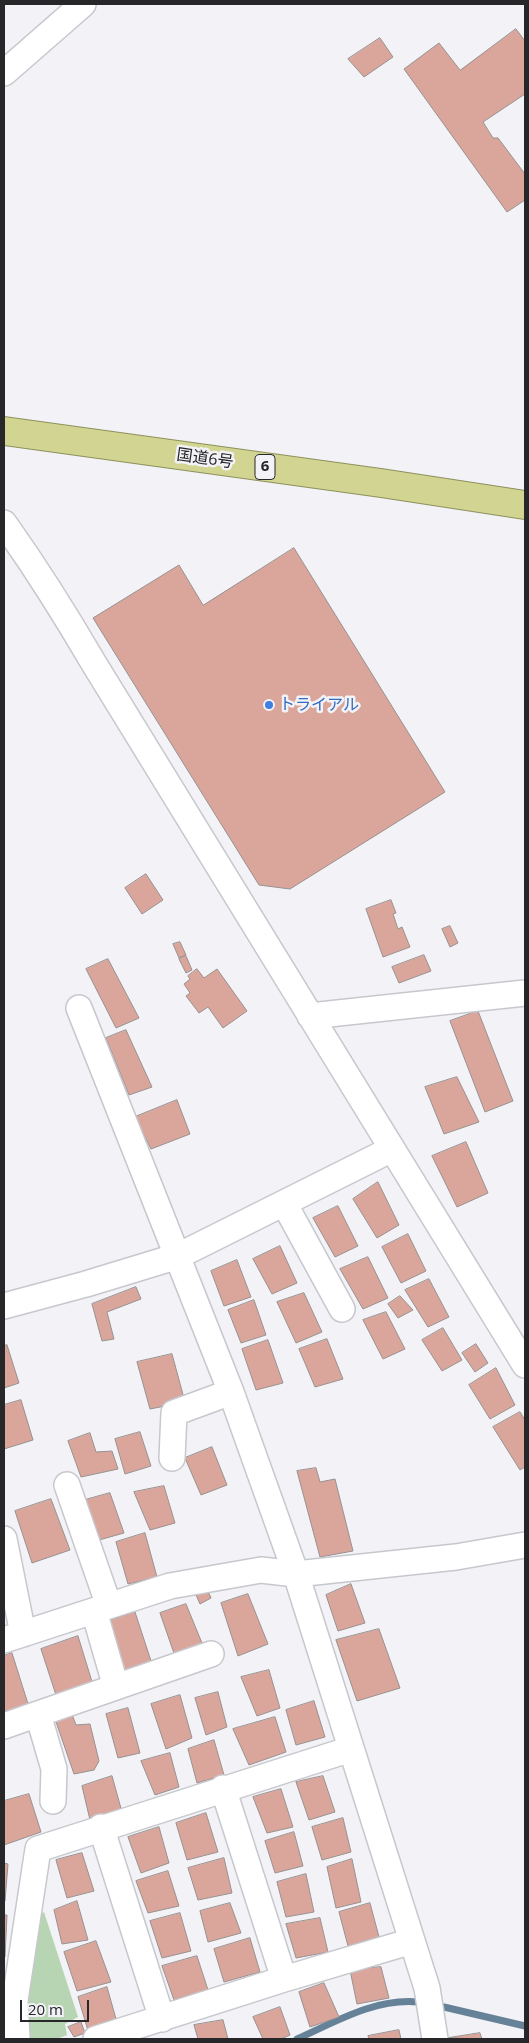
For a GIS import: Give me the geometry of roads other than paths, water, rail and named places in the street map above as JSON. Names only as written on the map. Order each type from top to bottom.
[{"type":"highway","name":"国道6号","points":[[4,431],[525,505]]},
{"type":"street","points":[[4,73],[83,4]]},
{"type":"street","points":[[4,523],[63,611],[525,1365]]},
{"type":"street","points":[[310,1016],[525,992]]},
{"type":"street","points":[[79,1008],[231,1392],[296,1574],[427,1988],[435,2039]]},
{"type":"street","points":[[4,1306],[86,1284],[178,1256],[392,1149]]},
{"type":"street","points":[[284,1203],[342,1309]]},
{"type":"street","points":[[172,1458],[174,1413],[231,1392]]},
{"type":"street","points":[[67,1485],[101,1608],[116,1687]]},
{"type":"street","points":[[4,1539],[13,1637],[170,1586],[261,1570],[296,1574],[456,1557],[525,1545]]},
{"type":"street","points":[[4,1726],[211,1654]]},
{"type":"street","points":[[38,1714],[54,1769],[54,1801]]},
{"type":"street","points":[[17,2039],[15,2000],[38,1849],[223,1788],[351,1749]]},
{"type":"street","points":[[223,1788],[284,1979]]},
{"type":"street","points":[[101,1828],[162,2019]]},
{"type":"street","points":[[96,2039],[284,1979],[412,1941]]},
{"type":"waterway","points":[[297,2039],[371,2007],[402,2002],[418,2002]]},
{"type":"waterway","points":[[444,2007],[525,2026]]},
{"type":"place","name":"トライアル","points":[[269,705]]}]
